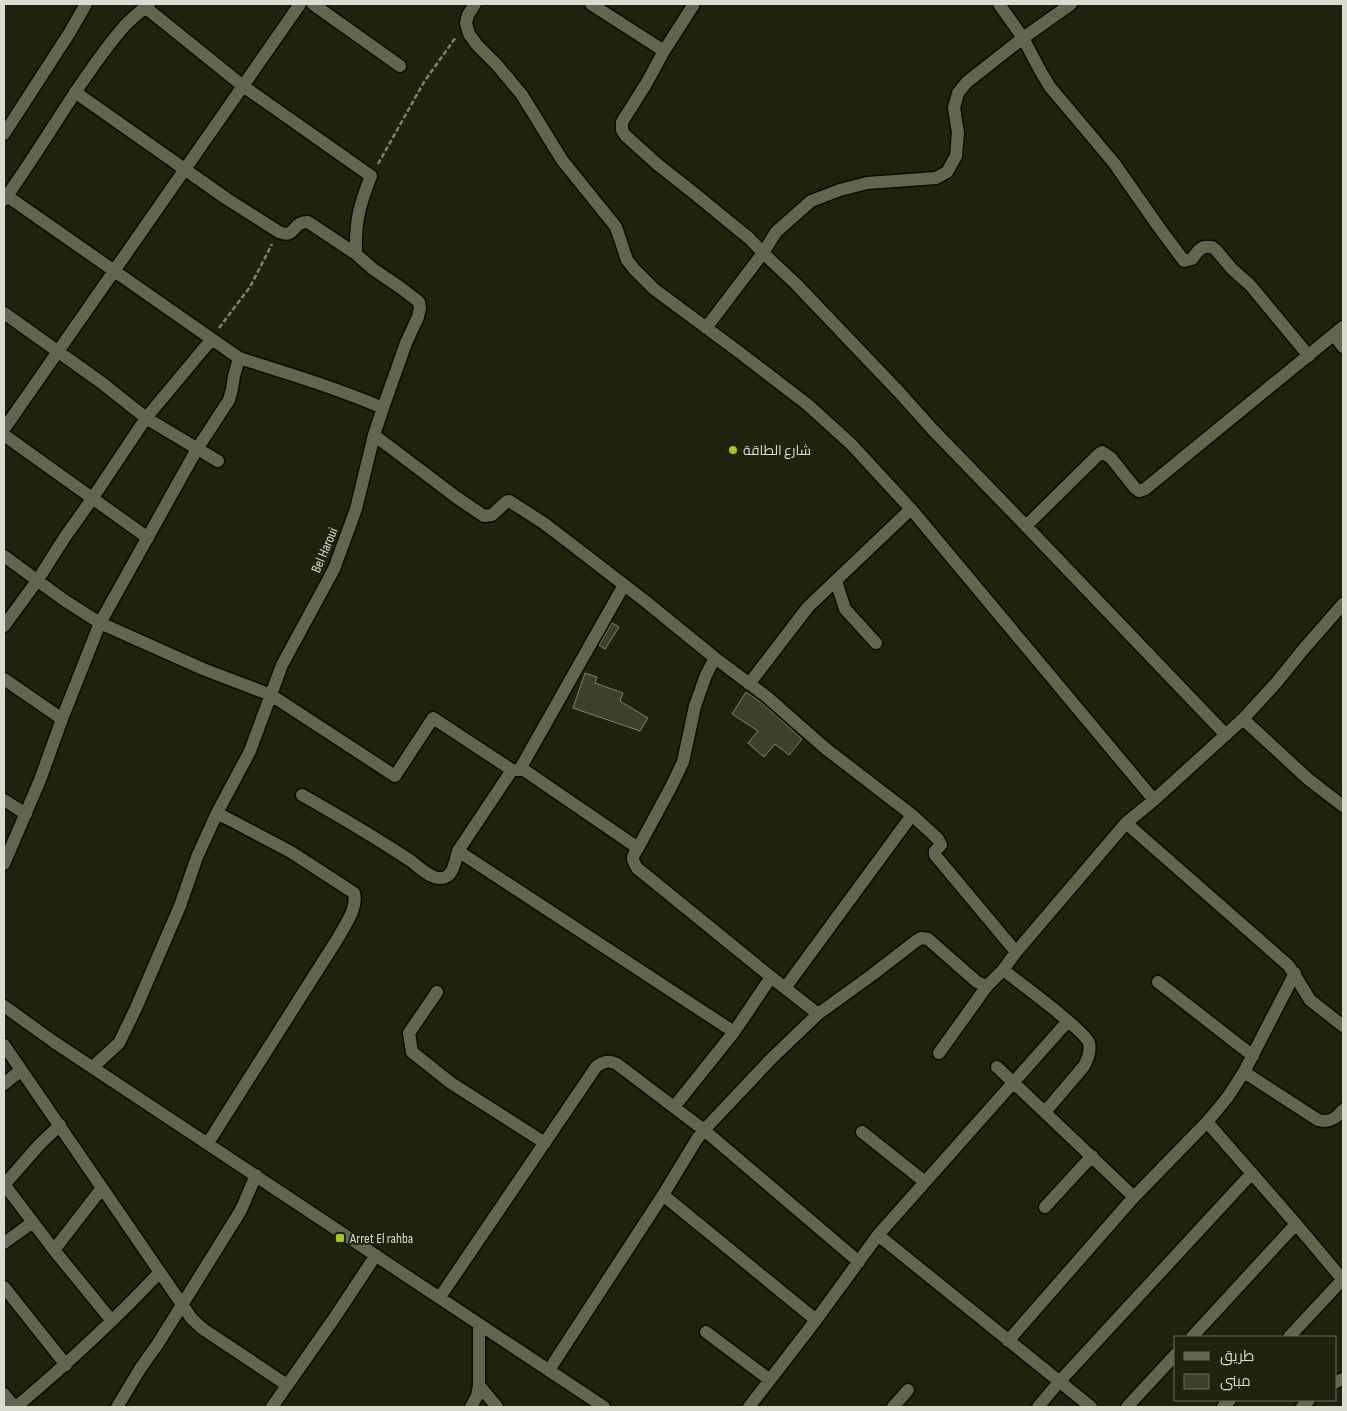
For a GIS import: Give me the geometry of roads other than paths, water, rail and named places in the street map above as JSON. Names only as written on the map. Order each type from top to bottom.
[{"type":"street","points":[[4,134],[86,4]]},
{"type":"street","points":[[4,429],[300,4]]},
{"type":"street","points":[[313,4],[400,66]]},
{"type":"street","points":[[475,4],[468,15],[466,24],[469,34],[522,95],[562,160],[616,227],[627,260],[635,270],[654,290],[808,405],[851,444],[911,509],[1154,800]]},
{"type":"street","points":[[591,4],[664,51]]},
{"type":"street","points":[[694,4],[622,122],[622,130],[625,136],[750,239],[796,284],[933,430],[1226,735]]},
{"type":"street","points":[[999,4],[1023,38],[1050,87],[1114,163],[1184,261],[1192,259],[1204,247],[1212,247],[1216,250],[1250,286],[1309,356]]},
{"type":"street","points":[[706,328],[763,253],[776,232],[811,201],[840,190],[867,183],[936,178],[947,172],[956,156],[958,133],[954,108],[958,93],[967,82],[1023,38],[1071,4]]},
{"type":"street","points":[[356,254],[358,214],[371,176],[243,86],[147,6],[122,29],[75,92],[5,198],[239,358],[298,376],[382,408]]},
{"type":"street","points":[[75,92],[185,170],[279,232],[286,235],[290,234],[301,222],[308,222],[356,254]]},
{"type":"street","name":"Bel Haroui","points":[[93,1067],[119,1043],[136,1008],[180,906],[197,857],[217,812],[250,750],[282,664],[334,568],[356,509],[382,408],[420,308],[419,302],[373,270],[356,254]]},
{"type":"street","points":[[4,313],[146,418],[218,461]]},
{"type":"street","points":[[1026,526],[1102,452],[1111,458],[1135,488],[1139,490],[1145,489],[1339,332],[1343,347]]},
{"type":"street","points":[[4,626],[146,418],[211,340]]},
{"type":"street","points":[[4,864],[26,814],[100,623],[197,448],[229,400],[239,358]]},
{"type":"street","points":[[4,435],[148,538]]},
{"type":"street","points":[[374,435],[484,516],[492,515],[509,501],[545,524],[767,697],[826,748],[912,814],[941,842],[935,854],[1016,952]]},
{"type":"street","points":[[749,684],[808,607],[911,509]]},
{"type":"street","points":[[4,556],[64,600],[100,623],[203,668],[272,695],[395,776],[433,718],[516,769],[524,770],[638,848]]},
{"type":"street","points":[[836,580],[845,609],[876,642]]},
{"type":"street","points":[[302,794],[432,876],[440,879],[444,878],[451,873],[458,851],[516,769],[624,584]]},
{"type":"street","points":[[939,1053],[987,986],[1003,970],[1016,952],[1126,823],[1154,800],[1242,719],[1276,683],[1302,650],[1343,604]]},
{"type":"street","points":[[715,658],[706,675],[695,706],[683,762],[633,856],[633,860],[637,868],[818,1014]]},
{"type":"street","points":[[4,679],[62,719]]},
{"type":"street","points":[[1242,719],[1301,773],[1343,806]]},
{"type":"street","points":[[4,800],[26,814]]},
{"type":"street","points":[[208,1143],[338,938],[356,900],[354,893],[291,852],[217,812]]},
{"type":"street","points":[[785,988],[912,814]]},
{"type":"street","points":[[1126,823],[1290,966],[1310,1000],[1343,1026]]},
{"type":"street","points":[[458,851],[734,1032]]},
{"type":"street","points":[[549,1370],[663,1195],[697,1139],[772,1058],[818,1014],[922,938],[928,939],[977,982],[987,986]]},
{"type":"street","points":[[1003,970],[1068,1021],[1086,1037],[1089,1044],[1090,1052],[1084,1066],[1045,1112]]},
{"type":"street","points":[[1008,1341],[1134,1197],[1207,1122],[1227,1098],[1244,1072],[1294,973]]},
{"type":"street","points":[[674,1107],[734,1032],[771,977]]},
{"type":"street","points":[[1158,982],[1252,1056]]},
{"type":"street","points":[[437,992],[410,1033],[412,1052],[451,1083],[545,1143]]},
{"type":"street","points":[[4,1006],[54,1042],[604,1407]]},
{"type":"street","points":[[749,1407],[878,1235],[1068,1021]]},
{"type":"street","points":[[4,1045],[192,1319],[203,1329],[287,1385]]},
{"type":"street","points":[[440,1297],[596,1067],[600,1063],[606,1062],[617,1064],[704,1130],[859,1262]]},
{"type":"street","points":[[997,1067],[1134,1197]]},
{"type":"street","points":[[4,1084],[21,1070]]},
{"type":"street","points":[[1244,1072],[1318,1120],[1332,1120],[1343,1110]]},
{"type":"street","points":[[1207,1122],[1343,1280],[1290,1336]]},
{"type":"street","points":[[60,1125],[40,1144],[4,1185],[112,1321]]},
{"type":"street","points":[[862,1132],[925,1182]]},
{"type":"street","points":[[1045,1207],[1092,1156]]},
{"type":"street","points":[[1038,1407],[1252,1173]]},
{"type":"street","points":[[117,1407],[241,1210],[256,1175]]},
{"type":"street","points":[[54,1250],[102,1188]]},
{"type":"street","points":[[663,1195],[816,1320]]},
{"type":"street","points":[[4,1243],[33,1222]]},
{"type":"street","points":[[1193,1336],[1296,1224]]},
{"type":"street","points":[[878,1235],[1091,1407]]},
{"type":"street","points":[[272,1407],[376,1255]]},
{"type":"street","points":[[4,1394],[15,1407],[66,1365],[129,1305],[160,1272]]},
{"type":"street","points":[[4,1287],[66,1365]]},
{"type":"street","points":[[471,1407],[477,1396],[479,1385],[479,1324]]},
{"type":"street","points":[[706,1332],[770,1380]]},
{"type":"street","points":[[1127,1407],[1174,1356]]},
{"type":"street","points":[[479,1385],[497,1407]]},
{"type":"street","points":[[893,1407],[908,1390]]},
{"type":"place","name":"شارع الطاقة","points":[[733,450]]},
{"type":"place","name":"Arret El rahba","points":[[340,1238]]}]
